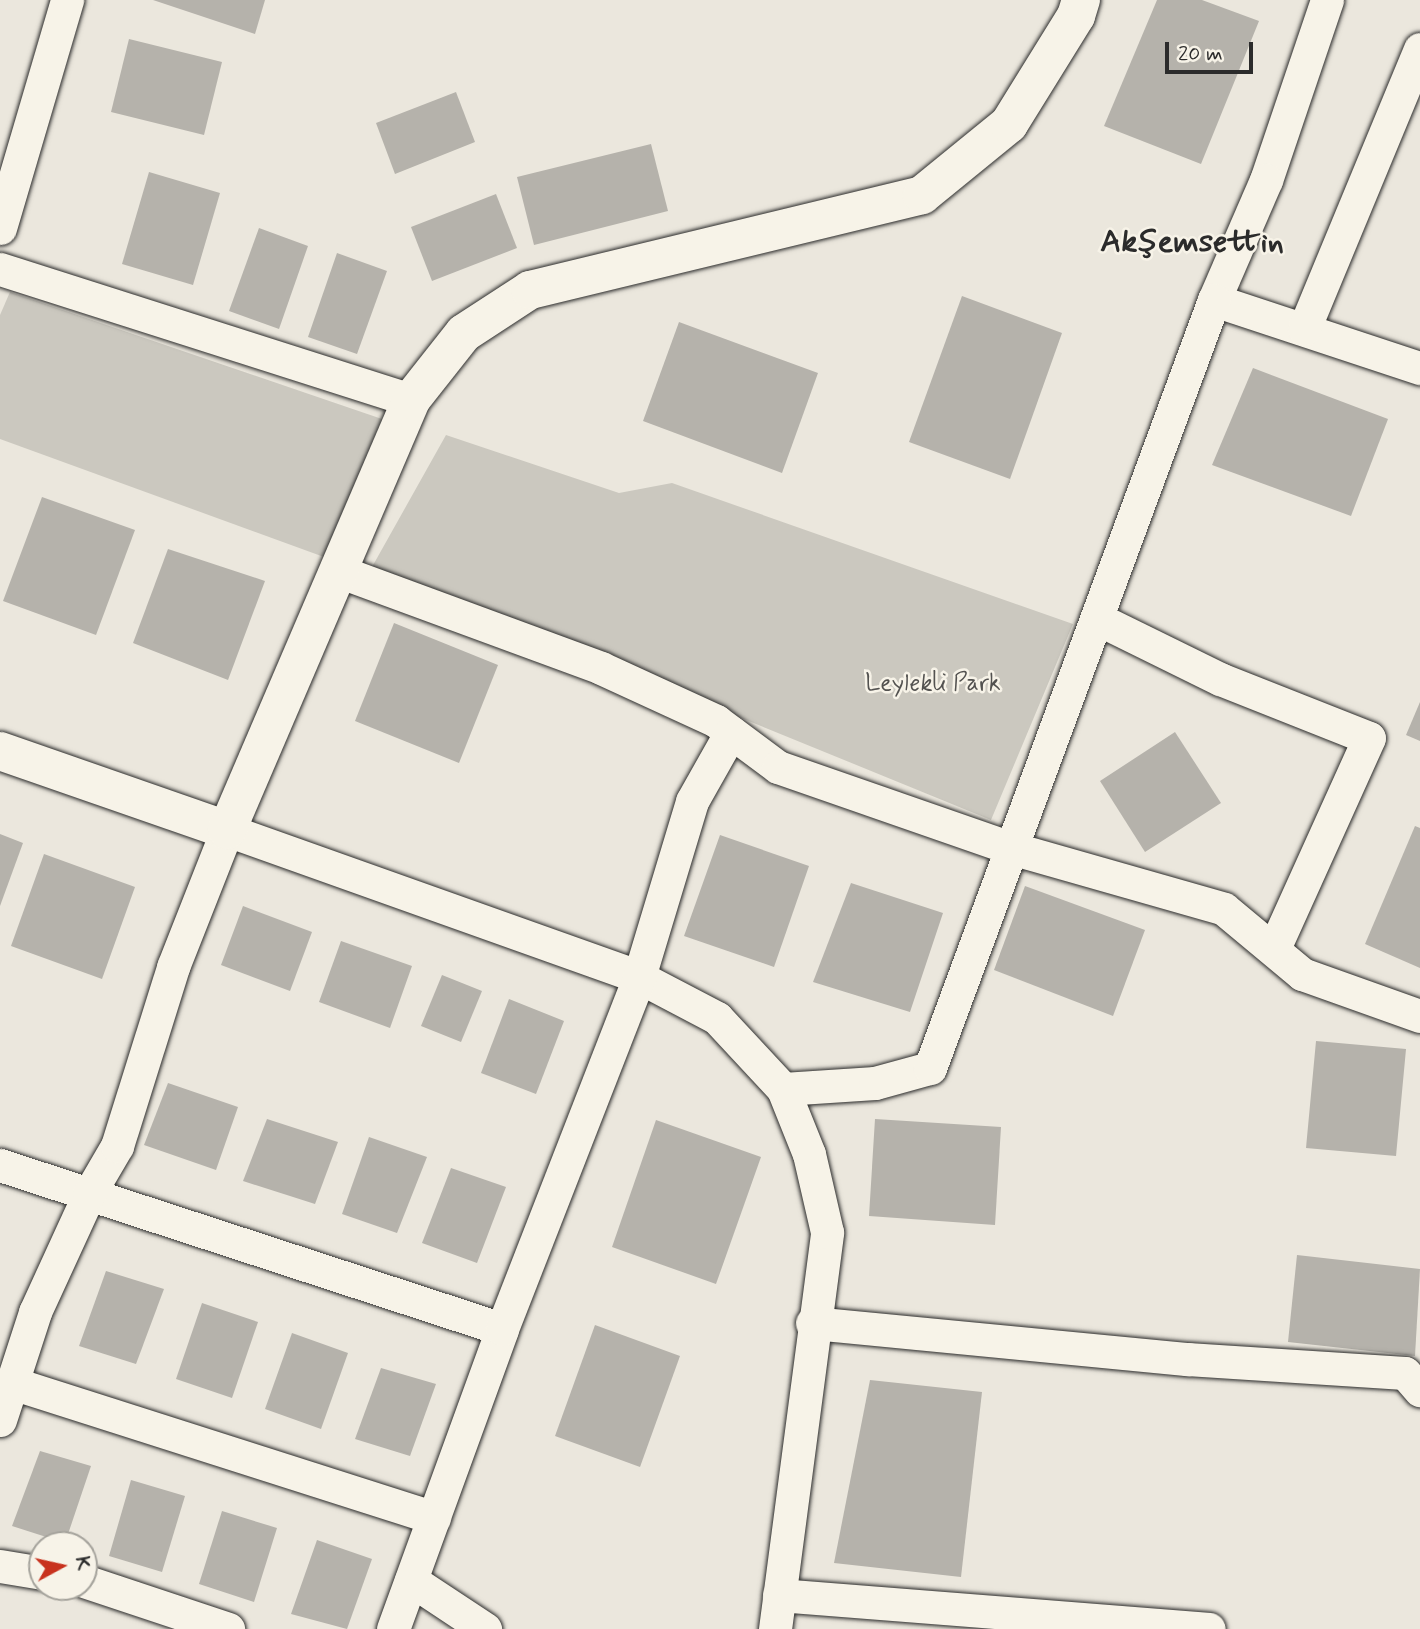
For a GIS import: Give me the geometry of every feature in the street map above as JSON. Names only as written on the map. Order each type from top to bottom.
[{"type":"street","points":[[0,228],[67,0]]},
{"type":"street","points":[[0,1420],[36,1312],[89,1194],[117,1146],[173,968],[227,830],[411,400],[464,333],[530,290],[922,195],[1009,124],[1076,16],[1081,0]]},
{"type":"street","points":[[783,1089],[875,1083],[930,1068],[1014,849],[1214,300],[1266,180],[1327,0]]},
{"type":"street","points":[[1304,329],[1420,49]]},
{"type":"street","points":[[0,269],[411,400]]},
{"type":"street","points":[[1214,300],[1420,368]]},
{"type":"street","points":[[338,572],[601,668],[731,732],[778,766],[1014,849],[1223,909],[1274,948],[1302,974],[1420,1016]]},
{"type":"street","points":[[1098,619],[1220,679],[1369,738],[1274,948]]},
{"type":"street","points":[[393,1629],[502,1329],[639,977],[692,801],[731,732]]},
{"type":"street","points":[[0,751],[639,977],[717,1018],[783,1089],[808,1154],[827,1232],[775,1629]]},
{"type":"street","points":[[0,1165],[502,1329]]},
{"type":"street","points":[[813,1323],[1187,1359],[1405,1373],[1420,1390]]},
{"type":"street","points":[[12,1383],[434,1518]]},
{"type":"street","points":[[0,1566],[28,1571]]},
{"type":"street","points":[[411,1580],[485,1629]]},
{"type":"street","points":[[98,1588],[163,1619],[228,1629]]},
{"type":"street","points":[[779,1595],[1209,1629]]},
{"type":"green space","points":[[10,292],[382,419],[324,557],[0,439],[0,315]]},
{"type":"green space","name":"Leylekli Park","points":[[446,435],[619,493],[672,483],[1073,624],[991,820],[372,567]]},
{"type":"building","points":[[153,0],[265,0],[255,34]]},
{"type":"building","points":[[1157,0],[1202,0],[1259,21],[1201,164],[1104,126]]},
{"type":"building","points":[[129,39],[222,62],[204,135],[111,112]]},
{"type":"building","points":[[456,92],[475,142],[395,174],[376,123]]},
{"type":"building","points":[[651,144],[668,211],[534,245],[517,177]]},
{"type":"building","points":[[149,172],[220,193],[193,285],[122,264]]},
{"type":"building","points":[[496,194],[517,248],[432,281],[411,227]]},
{"type":"building","points":[[259,228],[308,246],[279,329],[229,311]]},
{"type":"building","points":[[337,253],[387,271],[357,354],[308,337]]},
{"type":"building","points":[[962,296],[1062,333],[1010,479],[909,442]]},
{"type":"building","points":[[679,322],[818,373],[782,473],[643,421]]},
{"type":"building","points":[[1253,368],[1388,419],[1351,516],[1212,465]]},
{"type":"building","points":[[42,497],[135,530],[96,635],[3,601]]},
{"type":"building","points":[[168,549],[265,581],[228,680],[133,643]]},
{"type":"building","points":[[394,623],[498,665],[459,763],[355,721]]},
{"type":"building","points":[[1420,702],[1420,741],[1406,735]]},
{"type":"building","points":[[1175,732],[1221,803],[1145,852],[1100,781]]},
{"type":"building","points":[[1415,826],[1420,828],[1420,968],[1365,944]]},
{"type":"building","points":[[0,834],[23,843],[0,906]]},
{"type":"building","points":[[720,835],[809,866],[774,967],[684,936]]},
{"type":"building","points":[[44,854],[135,887],[102,979],[11,946]]},
{"type":"building","points":[[851,883],[943,913],[910,1012],[813,982]]},
{"type":"building","points":[[1025,886],[1145,930],[1113,1016],[994,970]]},
{"type":"building","points":[[243,906],[312,932],[290,991],[221,965]]},
{"type":"building","points":[[341,941],[412,966],[390,1028],[319,1002]]},
{"type":"building","points":[[442,975],[482,991],[461,1042],[421,1026]]},
{"type":"building","points":[[509,999],[564,1021],[536,1094],[481,1073]]},
{"type":"building","points":[[1316,1041],[1406,1049],[1396,1156],[1306,1148]]},
{"type":"building","points":[[168,1083],[238,1107],[216,1170],[144,1145]]},
{"type":"building","points":[[267,1119],[338,1142],[315,1204],[243,1181]]},
{"type":"building","points":[[875,1119],[1001,1127],[995,1225],[869,1216]]},
{"type":"building","points":[[656,1120],[761,1157],[716,1284],[612,1247]]},
{"type":"building","points":[[369,1137],[427,1157],[397,1233],[342,1214]]},
{"type":"building","points":[[451,1168],[506,1187],[477,1263],[422,1243]]},
{"type":"building","points":[[1297,1255],[1420,1269],[1415,1356],[1288,1342]]},
{"type":"building","points":[[106,1271],[164,1289],[136,1364],[79,1346]]},
{"type":"building","points":[[202,1303],[258,1322],[232,1398],[176,1379]]},
{"type":"building","points":[[595,1325],[680,1356],[640,1467],[555,1436]]},
{"type":"building","points":[[292,1333],[348,1353],[321,1429],[265,1409]]},
{"type":"building","points":[[381,1368],[436,1384],[410,1456],[355,1439]]},
{"type":"building","points":[[870,1380],[982,1392],[961,1577],[834,1563]]},
{"type":"building","points":[[40,1451],[91,1466],[69,1531],[28,1531],[12,1526]]},
{"type":"building","points":[[131,1480],[185,1496],[162,1572],[109,1556]]},
{"type":"building","points":[[222,1511],[277,1528],[254,1602],[199,1584]]},
{"type":"building","points":[[317,1540],[372,1559],[347,1629],[291,1614]]},
{"type":"district","name":"Akşemsettin","points":[[1192,242]]}]
